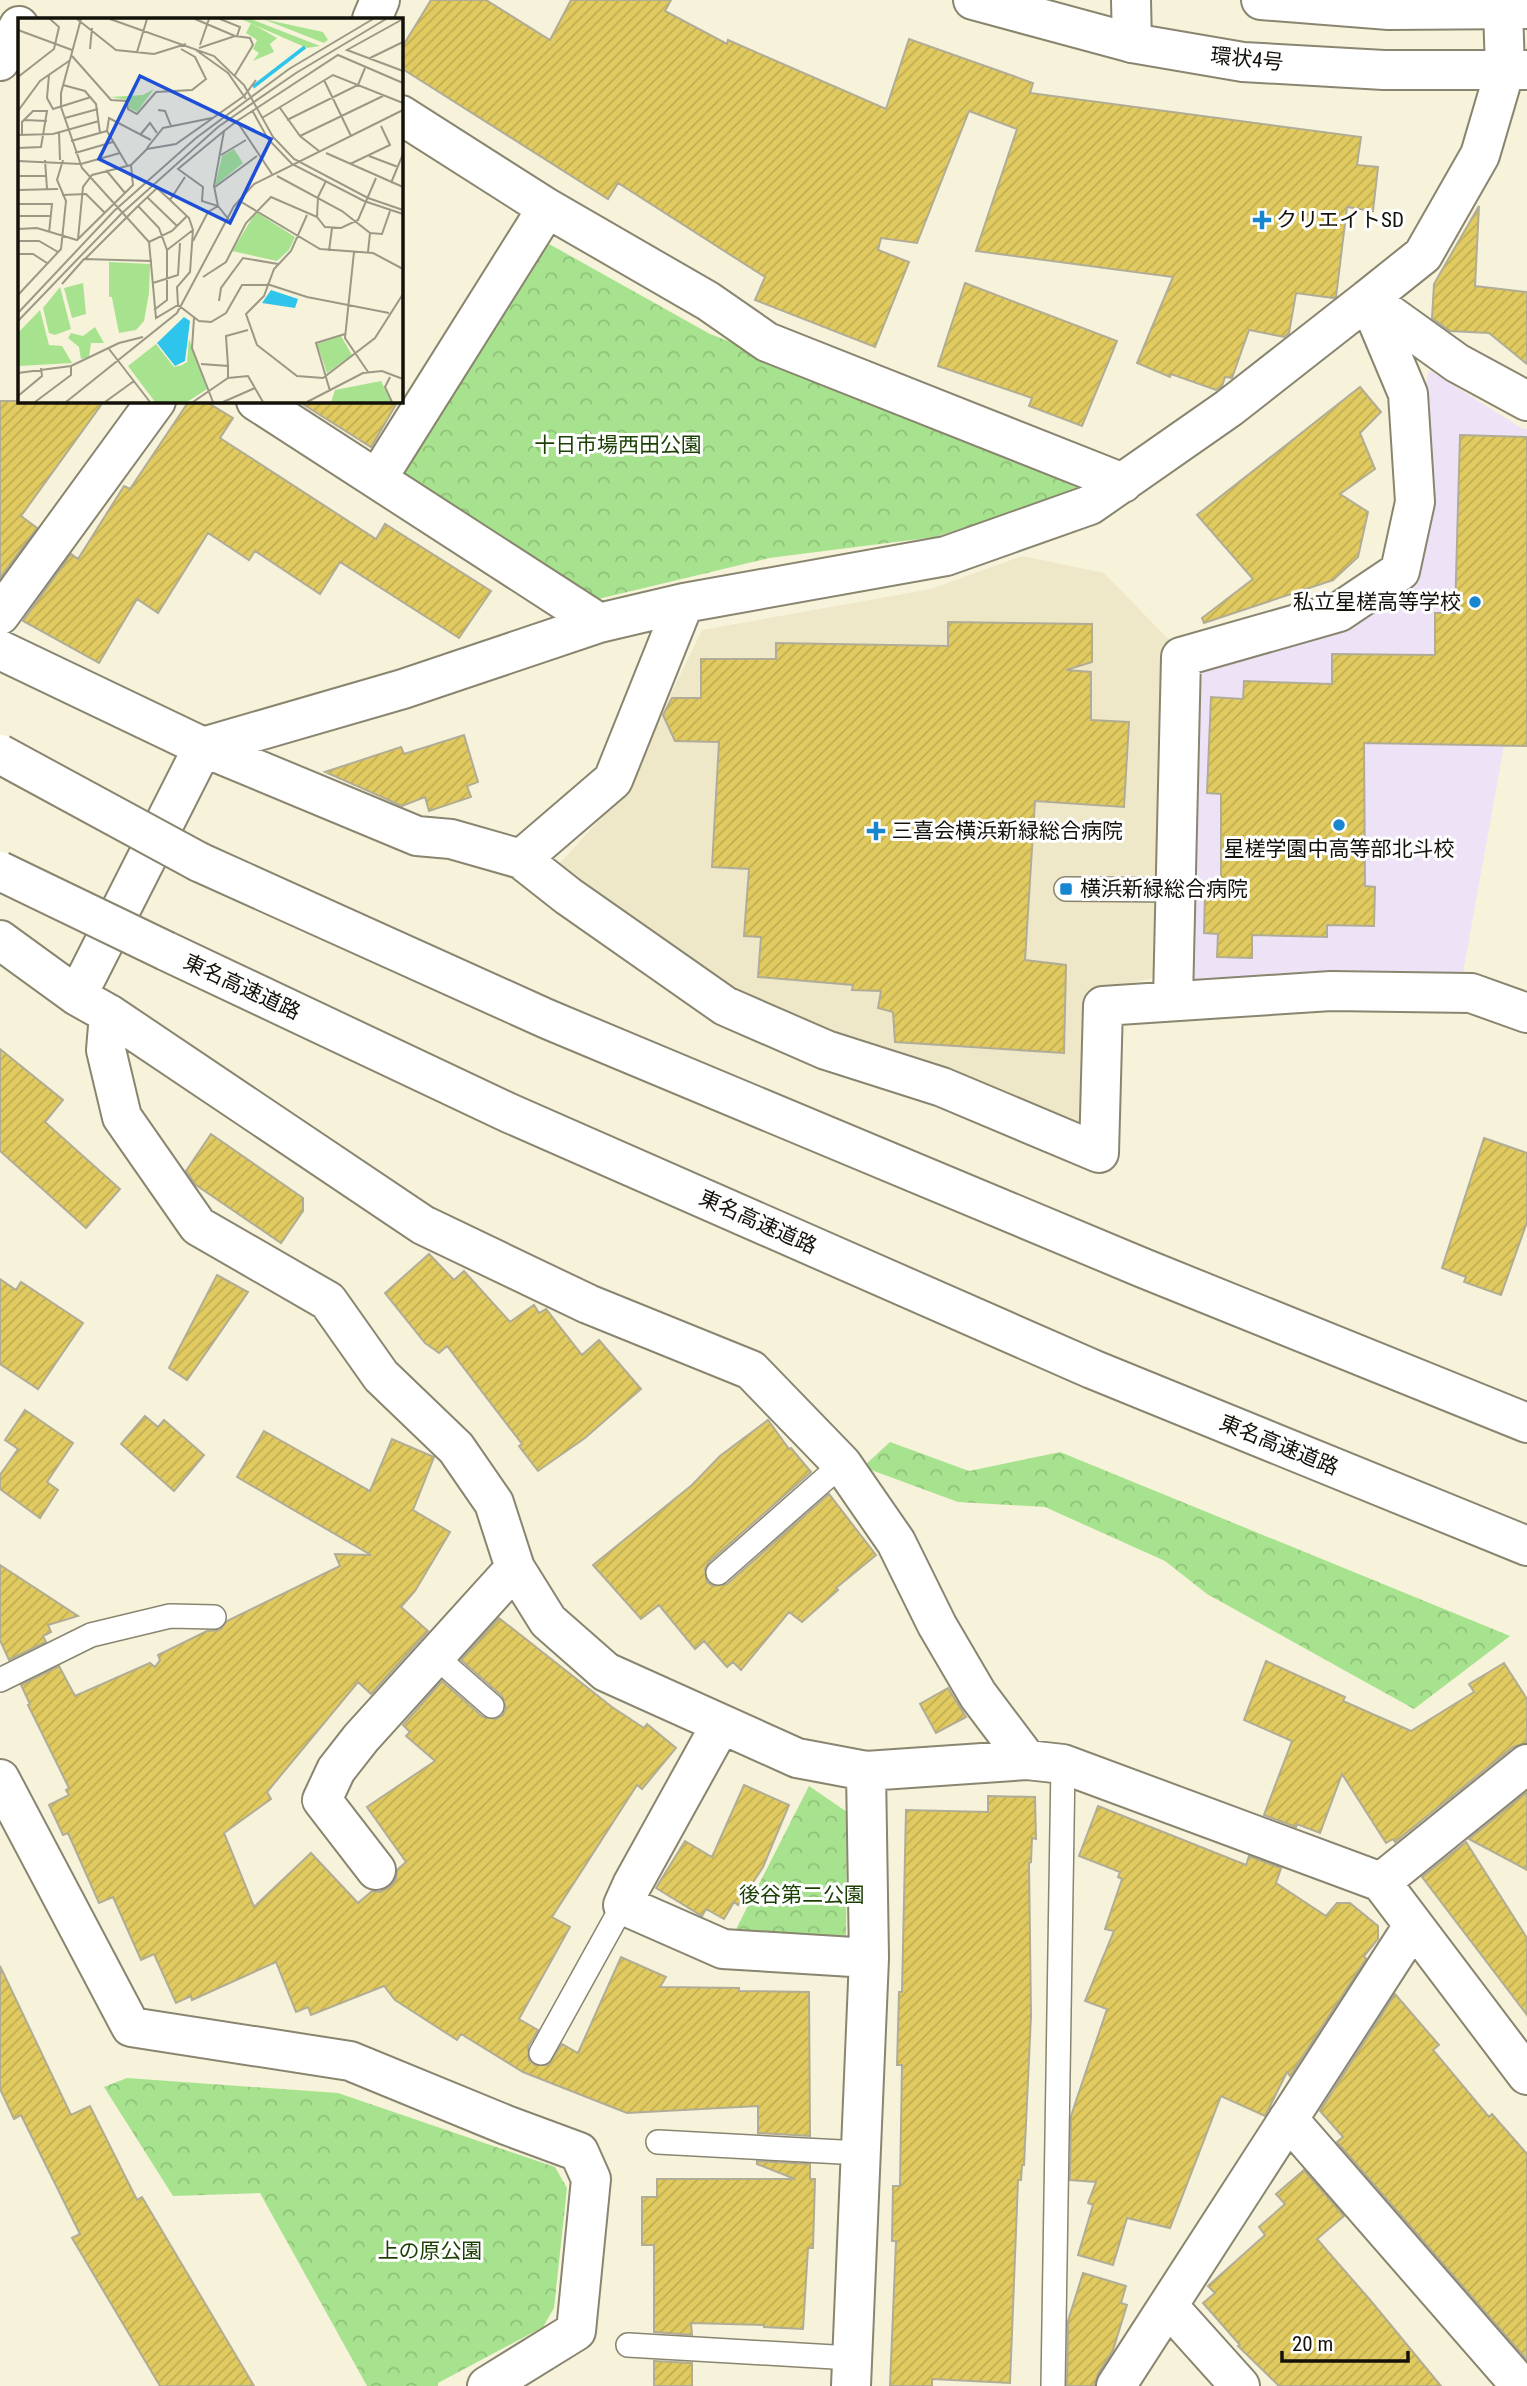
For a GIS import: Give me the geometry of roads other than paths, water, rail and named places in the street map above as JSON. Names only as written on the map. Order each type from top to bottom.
[{"type":"main road","points":[[24,18],[32,0]]},
{"type":"main road","points":[[372,18],[380,0]]},
{"type":"main road","name":"環状4号","points":[[973,0],[1132,43],[1243,62],[1384,70],[1516,70]]},
{"type":"main road","points":[[1131,0],[1132,43]]},
{"type":"main road","points":[[203,747],[403,690],[599,623],[684,603],[946,556],[1090,505],[1123,483],[1229,408],[1423,255],[1480,155],[1516,70],[1515,9],[1389,10],[1261,0]]},
{"type":"main road","points":[[402,116],[547,208],[708,301],[767,342],[1123,483]]},
{"type":"main road","points":[[377,479],[547,208]]},
{"type":"main road","points":[[1368,299],[1457,363],[1527,401]]},
{"type":"main road","points":[[1173,1000],[1181,657],[1339,612],[1400,571],[1415,502],[1408,394],[1368,299]]},
{"type":"main road","points":[[0,615],[155,402]]},
{"type":"main road","points":[[258,402],[599,623]]},
{"type":"main road","points":[[521,859],[613,780],[684,603]]},
{"type":"main road","points":[[0,650],[203,747],[417,836],[451,839],[521,859],[568,896],[725,1006],[826,1050],[942,1087],[1099,1153],[1103,1006],[1331,991],[1471,993],[1527,1013]]},
{"type":"main road","points":[[203,747],[93,1005],[122,1117],[198,1226],[328,1301],[381,1376],[456,1448],[494,1503],[516,1568],[548,1621],[606,1672],[720,1726],[797,1758],[866,1770],[1045,1762],[1381,1882],[1527,2074]]},
{"type":"main road","points":[[0,754],[199,862],[547,1019],[1143,1268],[1527,1423]]},
{"type":"main road","name":"東名高速道路","points":[[0,871],[509,1112],[1092,1368],[1527,1546]]},
{"type":"main road","points":[[0,940],[423,1225],[588,1304],[751,1370],[842,1464],[896,1542],[937,1625],[978,1695],[1045,1762]]},
{"type":"main road","points":[[376,1870],[322,1800],[336,1770],[352,1749],[516,1568]]},
{"type":"main road","points":[[720,1726],[623,1905],[723,1949],[869,1958]]},
{"type":"main road","points":[[1381,1882],[1527,1764]]},
{"type":"main road","points":[[851,2372],[869,1958],[866,1770]]},
{"type":"main road","points":[[0,1779],[131,2027],[350,2061],[579,2152],[591,2179],[576,2331],[487,2386]]},
{"type":"main road","points":[[1116,2386],[1169,2308],[1413,1926]]},
{"type":"main road","points":[[1288,2119],[1521,2386]]},
{"type":"main road","points":[[1169,2308],[1240,2386]]},
{"type":"lane","points":[[1066,889],[1176,890]]},
{"type":"lane","points":[[718,1573],[842,1464]]},
{"type":"lane","points":[[0,1680],[91,1635],[170,1616],[214,1617]]},
{"type":"lane","points":[[435,1656],[492,1706]]},
{"type":"lane","points":[[1045,1762],[1053,2386]]},
{"type":"lane","points":[[541,2053],[623,1905]]},
{"type":"lane","points":[[658,2143],[860,2153]]},
{"type":"lane","points":[[628,2345],[851,2372]]},
{"type":"place","name":"クリエイトSD","points":[[1262,220]]},
{"type":"place","name":"私立星槎高等学校","points":[[1475,602]]},
{"type":"place","name":"星槎学園中高等部北斗校","points":[[1339,825]]},
{"type":"place","name":"三喜会横浜新緑総合病院","points":[[876,831]]},
{"type":"place","name":"横浜新緑総合病院","points":[[1066,889]]},
{"type":"park label","name":"十日市場西田公園","points":[[618,445]]},
{"type":"park label","name":"後谷第二公園","points":[[802,1895]]},
{"type":"park label","name":"上の原公園","points":[[430,2251]]}]
